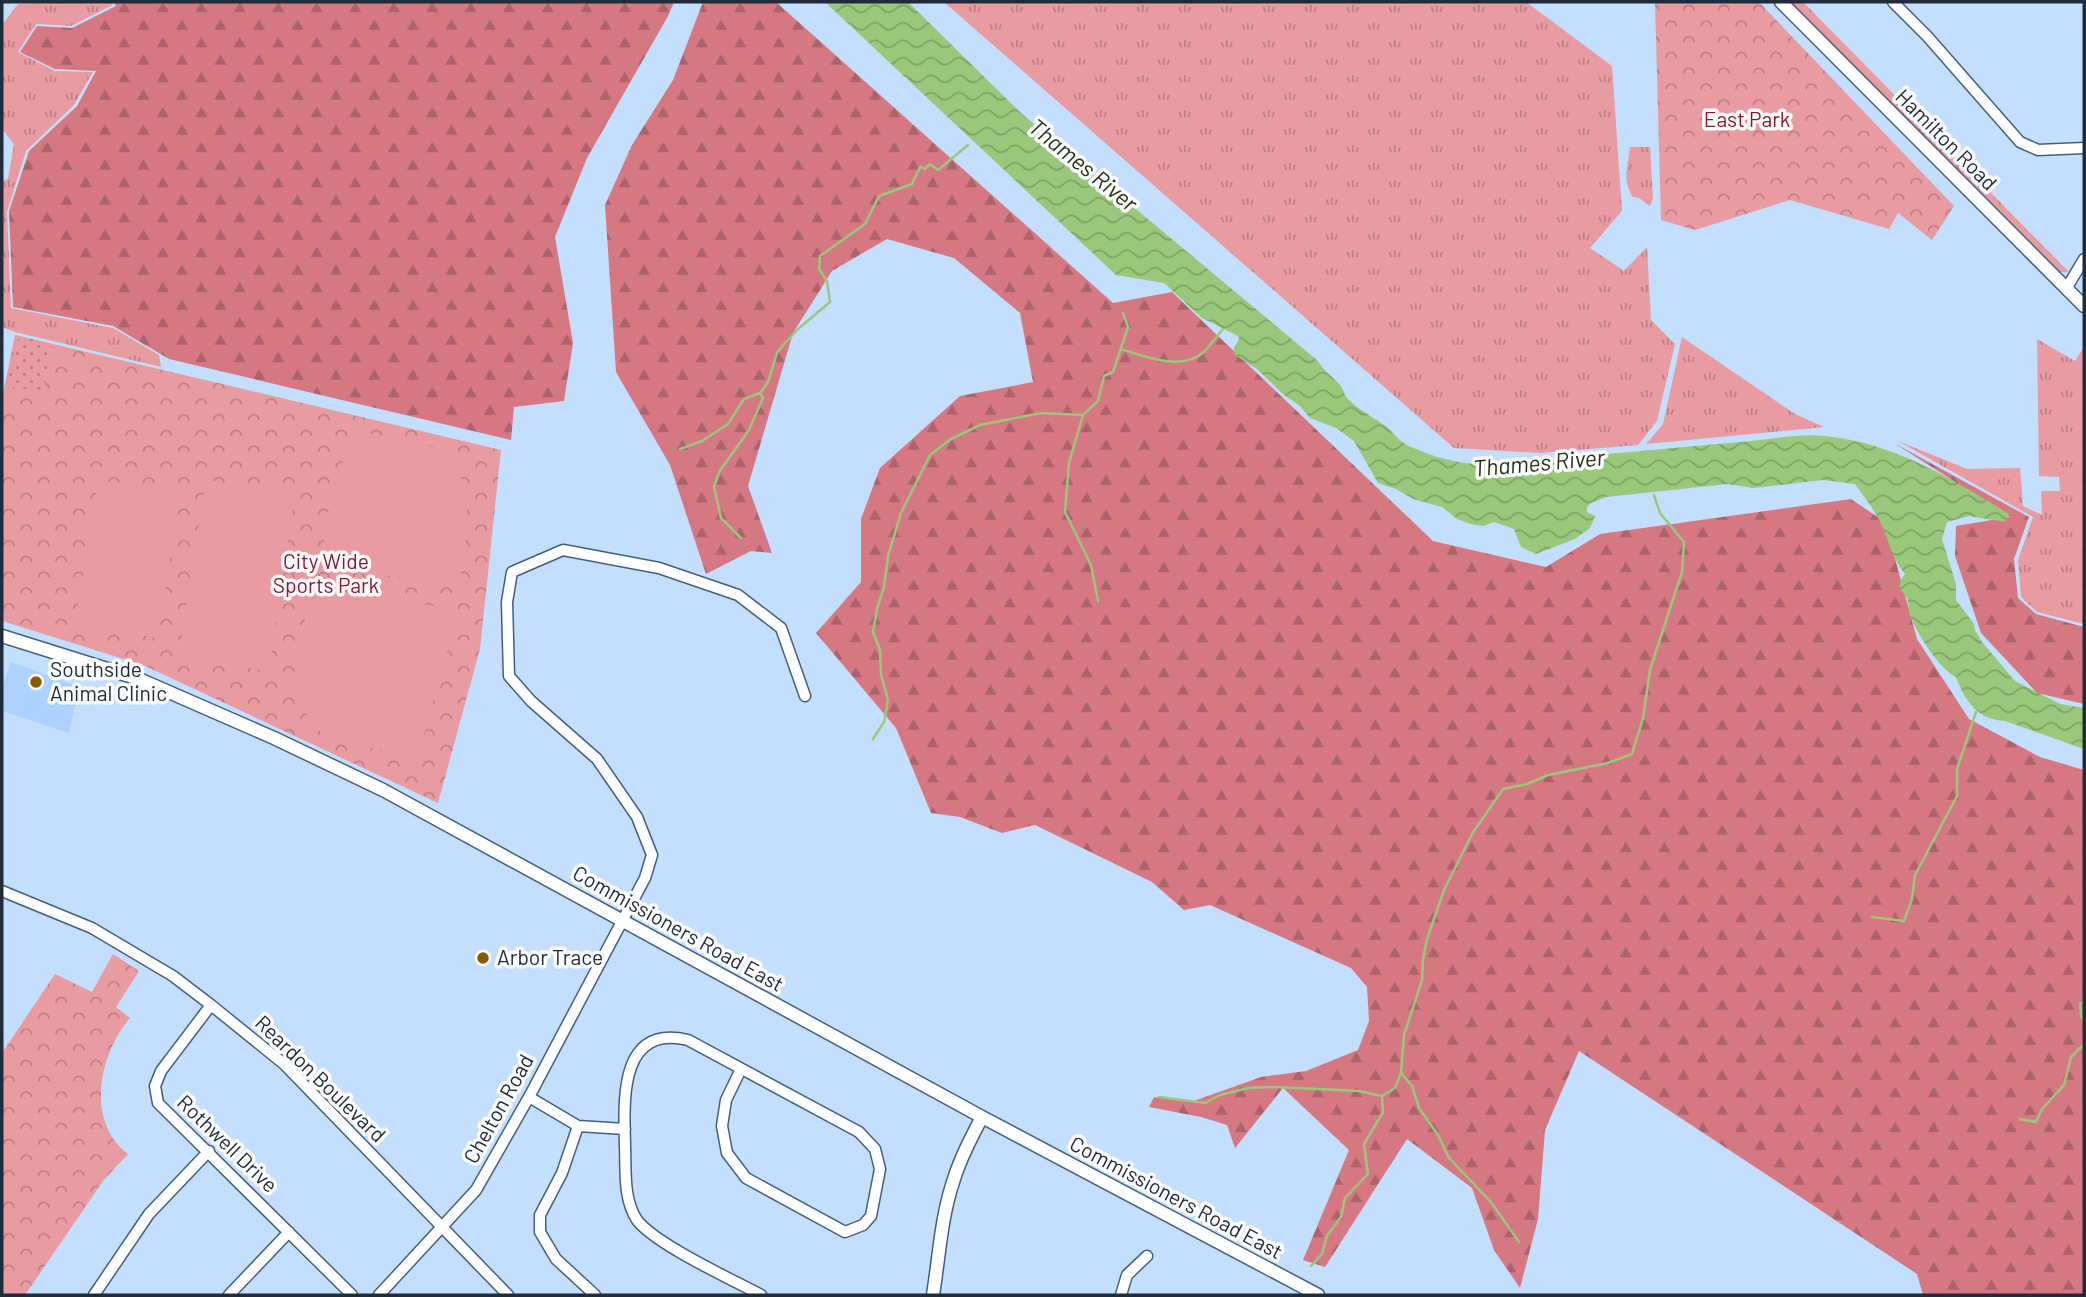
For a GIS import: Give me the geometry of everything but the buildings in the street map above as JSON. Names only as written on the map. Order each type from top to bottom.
[{"type":"main road","name":"Hamilton Road","points":[[1781,2],[2084,306]]},
{"type":"main road","name":"Commissioners Road East","points":[[2,636],[139,679],[274,738],[383,790],[982,1117],[1318,1295]]},
{"type":"main road","points":[[933,1295],[949,1195],[963,1153],[982,1117]]},
{"type":"street","points":[[1894,2],[2020,142],[2038,150],[2084,148]]},
{"type":"street","points":[[2067,289],[2084,259]]},
{"type":"street","name":"Chelton Road","points":[[379,1295],[475,1190],[529,1097],[645,878],[652,855],[637,817],[597,760],[531,701],[509,676],[506,601],[512,572],[563,550],[659,568],[738,595],[782,628],[805,696]]},
{"type":"street","name":"Reardon Boulevard","points":[[2,891],[92,928],[173,976],[211,1004],[284,1064],[508,1295]]},
{"type":"street","name":"Rothwell Drive","points":[[211,1004],[162,1071],[155,1086],[158,1103],[352,1295]]},
{"type":"street","points":[[741,1069],[726,1100],[722,1126],[727,1153],[746,1178],[845,1232],[863,1225],[871,1216],[880,1169],[875,1149],[859,1132],[688,1040],[675,1037],[652,1042],[640,1052],[628,1070],[624,1093],[627,1191],[632,1211],[639,1222],[662,1241],[761,1295]]},
{"type":"street","points":[[529,1097],[578,1126],[625,1129]]},
{"type":"street","points":[[578,1126],[562,1173],[540,1215],[540,1232],[556,1259],[596,1295]]},
{"type":"street","points":[[94,1295],[149,1214],[209,1151]]},
{"type":"street","points":[[229,1295],[289,1232]]},
{"type":"street","points":[[1121,1295],[1127,1275],[1147,1256]]},
{"type":"shaded area","points":[[11,662],[79,687],[69,733],[2,711],[2,688]]},
{"type":"green space","points":[[110,2],[113,5],[71,26],[36,24],[18,52],[55,71],[93,72],[74,105],[26,151],[7,212],[11,308],[113,328],[159,355],[161,367],[2,327],[2,181],[8,179],[14,144],[2,129],[2,25],[18,4]]},
{"type":"green space","points":[[113,2],[674,2],[587,158],[555,237],[573,343],[564,401],[514,407],[511,440],[169,359],[113,326],[13,307],[9,211],[29,151],[77,106],[96,71],[55,69],[20,52],[37,26],[72,28],[116,6]]},
{"type":"green space","points":[[703,2],[776,2],[1113,303],[1172,292],[1433,541],[1546,567],[1600,534],[1851,499],[1885,522],[1917,639],[1969,719],[2040,757],[2084,770],[2084,1295],[1923,1295],[1917,1274],[1579,1051],[1545,1130],[1538,1219],[1520,1288],[1494,1250],[1472,1188],[1407,1139],[1325,1267],[1303,1260],[1349,1150],[1283,1088],[1235,1148],[1227,1125],[1149,1107],[1154,1097],[1191,1102],[1261,1077],[1306,1071],[1358,1050],[1369,1021],[1367,987],[1351,968],[1210,905],[1184,910],[1152,882],[1035,825],[1002,833],[960,817],[931,813],[896,728],[816,633],[861,582],[861,519],[880,468],[960,396],[1033,382],[1020,313],[954,258],[887,239],[832,271],[793,333],[748,486],[772,553],[751,551],[706,574],[670,465],[616,372],[605,205],[632,145],[673,80]]},
{"type":"green space","points":[[944,2],[1526,2],[1612,66],[1622,211],[1590,248],[1624,271],[1647,247],[1651,320],[1675,344],[1657,421],[1638,445],[1541,453],[1454,448]]},
{"type":"green space","name":"East Park","points":[[1655,2],[1759,2],[1954,206],[1932,240],[1898,213],[1889,229],[1790,200],[1695,230],[1661,220]]},
{"type":"green space","points":[[1790,2],[1803,2],[2069,272],[2059,272]]},
{"type":"green space","points":[[1630,147],[1650,147],[1653,199],[1650,206],[1633,197],[1630,192],[1627,173]]},
{"type":"green space","name":"City Wide Sports Park","points":[[15,335],[501,450],[480,649],[438,803],[143,665],[2,621],[2,399]]},
{"type":"green space","points":[[19,336],[52,344],[43,393],[5,385]]},
{"type":"green space","points":[[1682,337],[1795,414],[1824,427],[1646,444],[1663,424]]},
{"type":"green space","points":[[2037,339],[2075,361],[2084,347],[2084,624],[2037,612],[2021,597],[2018,560],[2033,517],[1898,441],[1967,469],[2020,468],[2023,506],[2042,515],[2041,491],[2060,491],[2059,477],[2039,476]]},
{"type":"green space","points":[[353,431],[418,442],[439,451],[453,464],[462,480],[466,499],[467,520],[460,582],[329,571],[322,559],[330,501]]},
{"type":"green space","points":[[1894,443],[2029,517],[2014,559],[2018,598],[2036,614],[2084,627],[2084,704],[2037,693],[1981,633],[1955,556],[1956,526],[2010,517]]},
{"type":"green space","points":[[98,480],[180,492],[157,638],[75,624]]},
{"type":"green space","points":[[206,480],[295,493],[269,671],[179,657]]},
{"type":"green space","points":[[312,584],[446,608],[455,621],[418,756],[341,743],[316,729],[298,701],[294,675]]},
{"type":"green space","points":[[113,954],[139,971],[116,1007],[130,1018],[111,1050],[104,1068],[101,1088],[106,1124],[114,1140],[128,1154],[103,1181],[25,1295],[2,1295],[2,1053],[55,974],[92,992]]},
{"type":"water","name":"Thames River","points":[[825,2],[908,2],[1022,114],[1318,361],[1351,402],[1385,425],[1409,446],[1457,462],[1502,465],[1816,435],[1850,440],[1898,454],[1943,475],[2009,514],[2005,522],[1969,516],[1947,522],[1942,539],[1956,584],[1956,600],[1974,624],[1982,642],[2015,681],[2060,704],[2084,708],[2084,749],[1987,717],[1974,708],[1956,677],[1936,659],[1917,631],[1907,598],[1900,586],[1905,574],[1894,557],[1877,516],[1855,484],[1823,480],[1753,488],[1728,484],[1606,497],[1587,507],[1587,512],[1595,516],[1590,528],[1575,539],[1536,554],[1521,547],[1514,529],[1494,522],[1483,526],[1471,524],[1457,519],[1442,507],[1413,499],[1378,483],[1354,441],[1336,428],[1310,418],[1257,369],[1235,355],[1238,336],[1202,318],[1164,283],[1116,275]]},
{"type":"waterway","points":[[680,449],[702,441],[728,424],[744,399],[760,393],[768,382],[777,353],[798,329],[830,302],[827,281],[819,269],[820,256],[865,224],[879,196],[912,184],[920,167],[925,169],[930,164],[938,170],[968,145]]},
{"type":"waterway","points":[[873,739],[884,722],[888,700],[881,675],[880,650],[873,632],[877,609],[884,587],[888,556],[901,513],[930,455],[951,439],[980,425],[1041,413],[1083,415],[1098,401],[1104,376],[1113,372],[1128,327],[1123,313]]},
{"type":"waterway","points":[[1121,349],[1164,361],[1186,361],[1205,351],[1223,329]]},
{"type":"waterway","points":[[741,538],[721,518],[714,487],[719,472],[749,430],[763,398],[760,393]]},
{"type":"waterway","points":[[1083,415],[1069,463],[1065,512],[1091,565],[1098,601]]},
{"type":"waterway","points":[[1159,1097],[1205,1103],[1220,1095],[1248,1088],[1359,1091],[1382,1096],[1395,1088],[1401,1073],[1404,1035],[1422,980],[1427,939],[1444,890],[1472,834],[1503,789],[1527,784],[1548,775],[1608,763],[1632,754],[1643,718],[1650,670],[1682,572],[1684,542],[1660,513],[1654,495]]},
{"type":"waterway","points":[[1872,917],[1904,921],[1912,899],[1915,875],[1957,796],[1957,769],[1976,712]]},
{"type":"waterway","points":[[2084,1003],[2080,1003],[2084,1023]]},
{"type":"waterway","points":[[2020,1119],[2036,1122],[2042,1109],[2064,1085],[2071,1057],[2084,1044]]},
{"type":"waterway","points":[[1401,1073],[1412,1086],[1419,1108],[1438,1135],[1449,1158],[1491,1202],[1519,1242]]},
{"type":"waterway","points":[[1311,1266],[1322,1254],[1327,1236],[1341,1217],[1345,1198],[1368,1174],[1364,1144],[1383,1112],[1382,1096]]},
{"type":"place","name":"Southside Animal Clinic","points":[[36,682]]},
{"type":"place","name":"Arbor Trace","points":[[483,958]]}]
